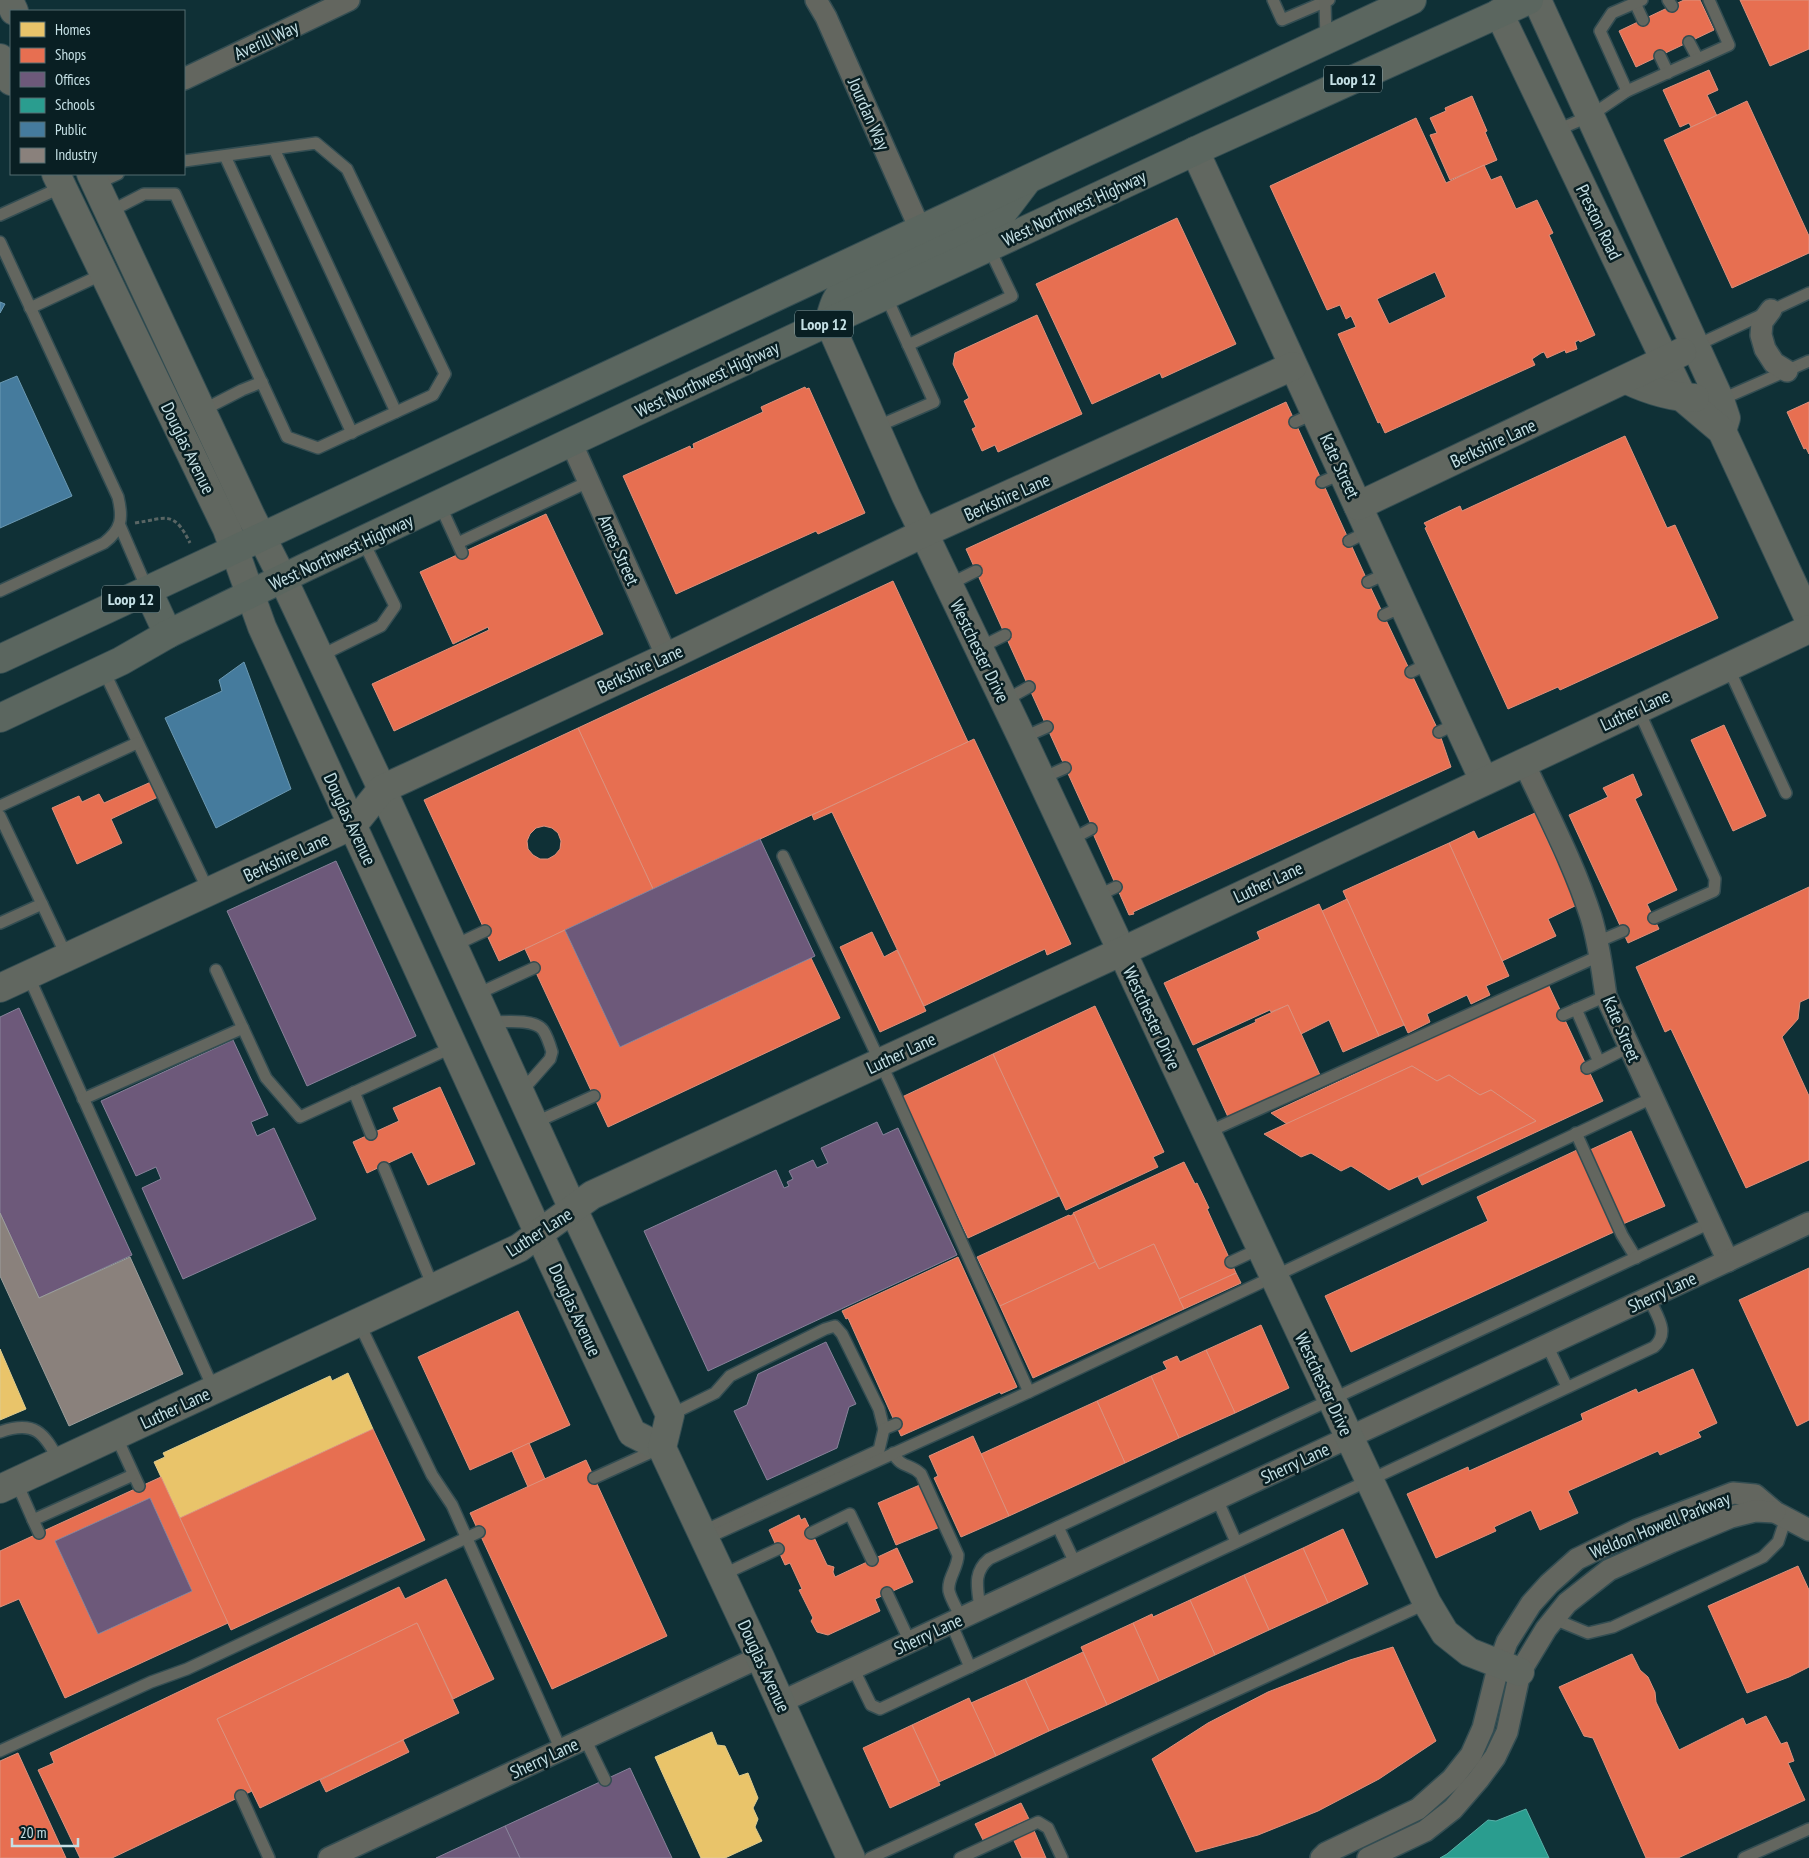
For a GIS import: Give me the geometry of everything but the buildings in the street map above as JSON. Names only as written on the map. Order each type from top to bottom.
[{"type":"main road","name":"Loop 12","points":[[0,659],[1412,0]]},
{"type":"main road","name":"West Northwest Highway","points":[[0,718],[103,669],[168,634],[570,442],[989,248],[1496,7],[1529,0]]},
{"type":"main road","points":[[829,322],[838,294],[846,288],[1001,215],[1028,178]]},
{"type":"main road","points":[[148,591],[168,634]]},
{"type":"street","name":"Averill Way","points":[[185,79],[349,0]]},
{"type":"street","name":"Jourdan Way","points":[[816,0],[826,17],[920,229]]},
{"type":"street","name":"Preston Road","points":[[1537,0],[1720,400],[1726,418],[1722,431]]},
{"type":"street","name":"Preston Road","points":[[1496,7],[1683,398],[1722,431],[1809,619]]},
{"type":"street","points":[[0,58],[10,79]]},
{"type":"street","name":"Kate Street","points":[[1195,151],[1293,366],[1305,418],[1333,478],[1358,506],[1359,536],[1378,578],[1448,727],[1484,781]]},
{"type":"street","name":"Douglas Avenue","points":[[102,177],[109,212],[201,411],[320,656],[573,1210],[670,1415]]},
{"type":"street","name":"Douglas Avenue","points":[[59,180],[223,519],[262,627],[632,1433],[662,1448],[781,1702],[851,1858]]},
{"type":"street","points":[[1771,310],[1762,322],[1765,349],[1774,363],[1787,372]]},
{"type":"street","name":"Westchester Drive","points":[[829,322],[948,585],[1040,779],[1080,835],[1106,892],[1121,951],[1427,1603],[1445,1633],[1469,1652],[1510,1668]]},
{"type":"street","name":"Berkshire Lane","points":[[1358,506],[1627,380],[1695,346]]},
{"type":"street","name":"Berkshire Lane","points":[[0,988],[353,824],[382,789],[667,657],[924,533],[1293,366]]},
{"type":"street","points":[[1627,380],[1657,392],[1683,398],[1720,400]]},
{"type":"street","name":"Ames Street","points":[[570,442],[667,657]]},
{"type":"street","name":"Luther Lane","points":[[8,1485],[520,1248],[592,1195],[881,1063],[1809,629]]},
{"type":"street","name":"Kate Street","points":[[1524,763],[1580,886],[1599,948],[1606,996],[1728,1261]]},
{"type":"street","points":[[416,962],[453,946]]},
{"type":"street","points":[[438,1012],[475,995]]},
{"type":"street","name":"Sherry Lane","points":[[781,1702],[1809,1223]]},
{"type":"street","points":[[662,1448],[670,1415]]},
{"type":"street","name":"Weldon Howell Parkway","points":[[1368,1858],[1425,1831],[1452,1809],[1478,1780],[1495,1757],[1507,1732],[1510,1668],[1507,1642],[1531,1604],[1549,1584],[1577,1559],[1637,1530],[1733,1493],[1755,1495],[1781,1515],[1809,1530]]},
{"type":"street","name":"Weldon Howell Parkway","points":[[1321,1858],[1326,1853],[1418,1810],[1452,1779],[1471,1755],[1510,1668],[1561,1611],[1609,1570],[1731,1517],[1755,1511],[1781,1515]]},
{"type":"street","points":[[1549,1584],[1561,1611]]},
{"type":"street","name":"Sherry Lane","points":[[328,1858],[760,1657]]},
{"type":"lane","points":[[1273,0],[1282,20],[1327,1],[1326,40]]},
{"type":"lane","points":[[1555,131],[1590,116],[1627,92],[1729,45],[1709,0]]},
{"type":"lane","points":[[1627,92],[1600,31],[1619,5],[1638,2],[1643,20]]},
{"type":"lane","points":[[1689,42],[1698,59]]},
{"type":"lane","points":[[1660,56],[1668,73]]},
{"type":"lane","points":[[109,212],[144,194],[175,194],[287,437],[318,448],[433,395],[445,374],[347,169],[316,143],[185,161]]},
{"type":"lane","points":[[274,149],[396,412]]},
{"type":"lane","points":[[225,156],[352,433]]},
{"type":"lane","points":[[0,215],[59,180]]},
{"type":"lane","points":[[0,242],[118,497],[121,512],[120,526],[148,591]]},
{"type":"lane","points":[[908,345],[1012,296],[989,248]]},
{"type":"lane","points":[[30,308],[103,274]]},
{"type":"lane","points":[[1695,346],[1809,293]]},
{"type":"lane","points":[[876,427],[934,402],[886,296]]},
{"type":"lane","points":[[1720,400],[1809,361]]},
{"type":"lane","points":[[201,411],[262,382]]},
{"type":"lane","points":[[440,504],[460,548],[588,482]]},
{"type":"lane","points":[[0,591],[104,543],[113,536],[120,526]]},
{"type":"lane","points":[[320,656],[381,626],[395,606],[363,541]]},
{"type":"lane","points":[[948,585],[976,572]]},
{"type":"lane","points":[[979,648],[1005,635]]},
{"type":"lane","points":[[1728,667],[1786,793]]},
{"type":"lane","points":[[103,669],[209,892]]},
{"type":"lane","points":[[1004,700],[1029,687]]},
{"type":"lane","points":[[1638,709],[1715,878],[1714,891],[1654,918]]},
{"type":"lane","points":[[1022,738],[1046,727]]},
{"type":"lane","points":[[0,806],[137,743]]},
{"type":"lane","points":[[1040,779],[1065,768]]},
{"type":"lane","points":[[0,816],[67,957]]},
{"type":"lane","points":[[783,856],[881,1063],[1029,1392]]},
{"type":"lane","points":[[0,923],[42,904]]},
{"type":"lane","points":[[453,946],[485,931]]},
{"type":"lane","points":[[1206,1133],[1599,948],[1623,932]]},
{"type":"lane","points":[[475,995],[534,968]]},
{"type":"lane","points":[[216,970],[266,1078],[300,1117],[453,1046]]},
{"type":"lane","points":[[28,975],[214,1390]]},
{"type":"lane","points":[[1562,1015],[1606,996]]},
{"type":"lane","points":[[1576,1009],[1599,1062]]},
{"type":"lane","points":[[488,1022],[537,1024],[543,1030],[552,1052],[550,1059],[520,1093]]},
{"type":"lane","points":[[83,1099],[243,1028]]},
{"type":"lane","points":[[1587,1068],[1630,1047]]},
{"type":"lane","points":[[354,1092],[371,1134]]},
{"type":"lane","points":[[534,1123],[594,1096]]},
{"type":"lane","points":[[703,1536],[893,1454],[1029,1392],[1652,1098]]},
{"type":"lane","points":[[1576,1134],[1622,1235],[1636,1258]]},
{"type":"lane","points":[[384,1168],[434,1289]]},
{"type":"lane","points":[[970,1667],[964,1616],[980,1566],[989,1559],[1710,1223]]},
{"type":"lane","points":[[1231,1262],[1260,1248]]},
{"type":"lane","points":[[853,1668],[871,1705],[880,1709],[1654,1347],[1660,1342],[1663,1330],[1649,1298]]},
{"type":"lane","points":[[360,1323],[432,1475],[452,1505],[561,1750]]},
{"type":"lane","points":[[670,1415],[715,1393],[730,1376],[825,1329],[835,1326],[848,1331],[879,1409],[884,1429],[879,1450],[703,1536]]},
{"type":"lane","points":[[1547,1345],[1567,1387]]},
{"type":"lane","points":[[884,1429],[896,1424]]},
{"type":"lane","points":[[0,1432],[24,1426],[39,1432],[50,1444],[59,1461]]},
{"type":"lane","points":[[116,1436],[139,1486]]},
{"type":"lane","points":[[594,1478],[662,1448]]},
{"type":"lane","points":[[893,1454],[902,1465],[915,1468],[921,1474],[958,1555],[958,1563],[949,1584],[949,1592],[964,1616]]},
{"type":"lane","points":[[33,1520],[133,1475]]},
{"type":"lane","points":[[8,1485],[33,1520],[39,1532]]},
{"type":"lane","points":[[1217,1499],[1236,1542]]},
{"type":"lane","points":[[811,1532],[850,1514],[872,1560]]},
{"type":"lane","points":[[1561,1611],[1588,1633],[1614,1627],[1763,1557],[1778,1542],[1781,1515]]},
{"type":"lane","points":[[1058,1527],[1076,1565]]},
{"type":"lane","points":[[0,1750],[151,1682],[187,1669],[479,1532]]},
{"type":"lane","points":[[722,1575],[778,1549]]},
{"type":"lane","points":[[887,1593],[910,1642]]},
{"type":"lane","points":[[870,1858],[1427,1603]]},
{"type":"lane","points":[[586,1738],[605,1780]]},
{"type":"lane","points":[[241,1796],[269,1858]]},
{"type":"lane","points":[[960,1858],[1038,1822],[1048,1828],[1062,1858]]},
{"type":"lane","points":[[1744,1858],[1809,1828]]},
{"type":"path","points":[[120,526],[166,518],[174,519],[180,524],[193,548]]}]
